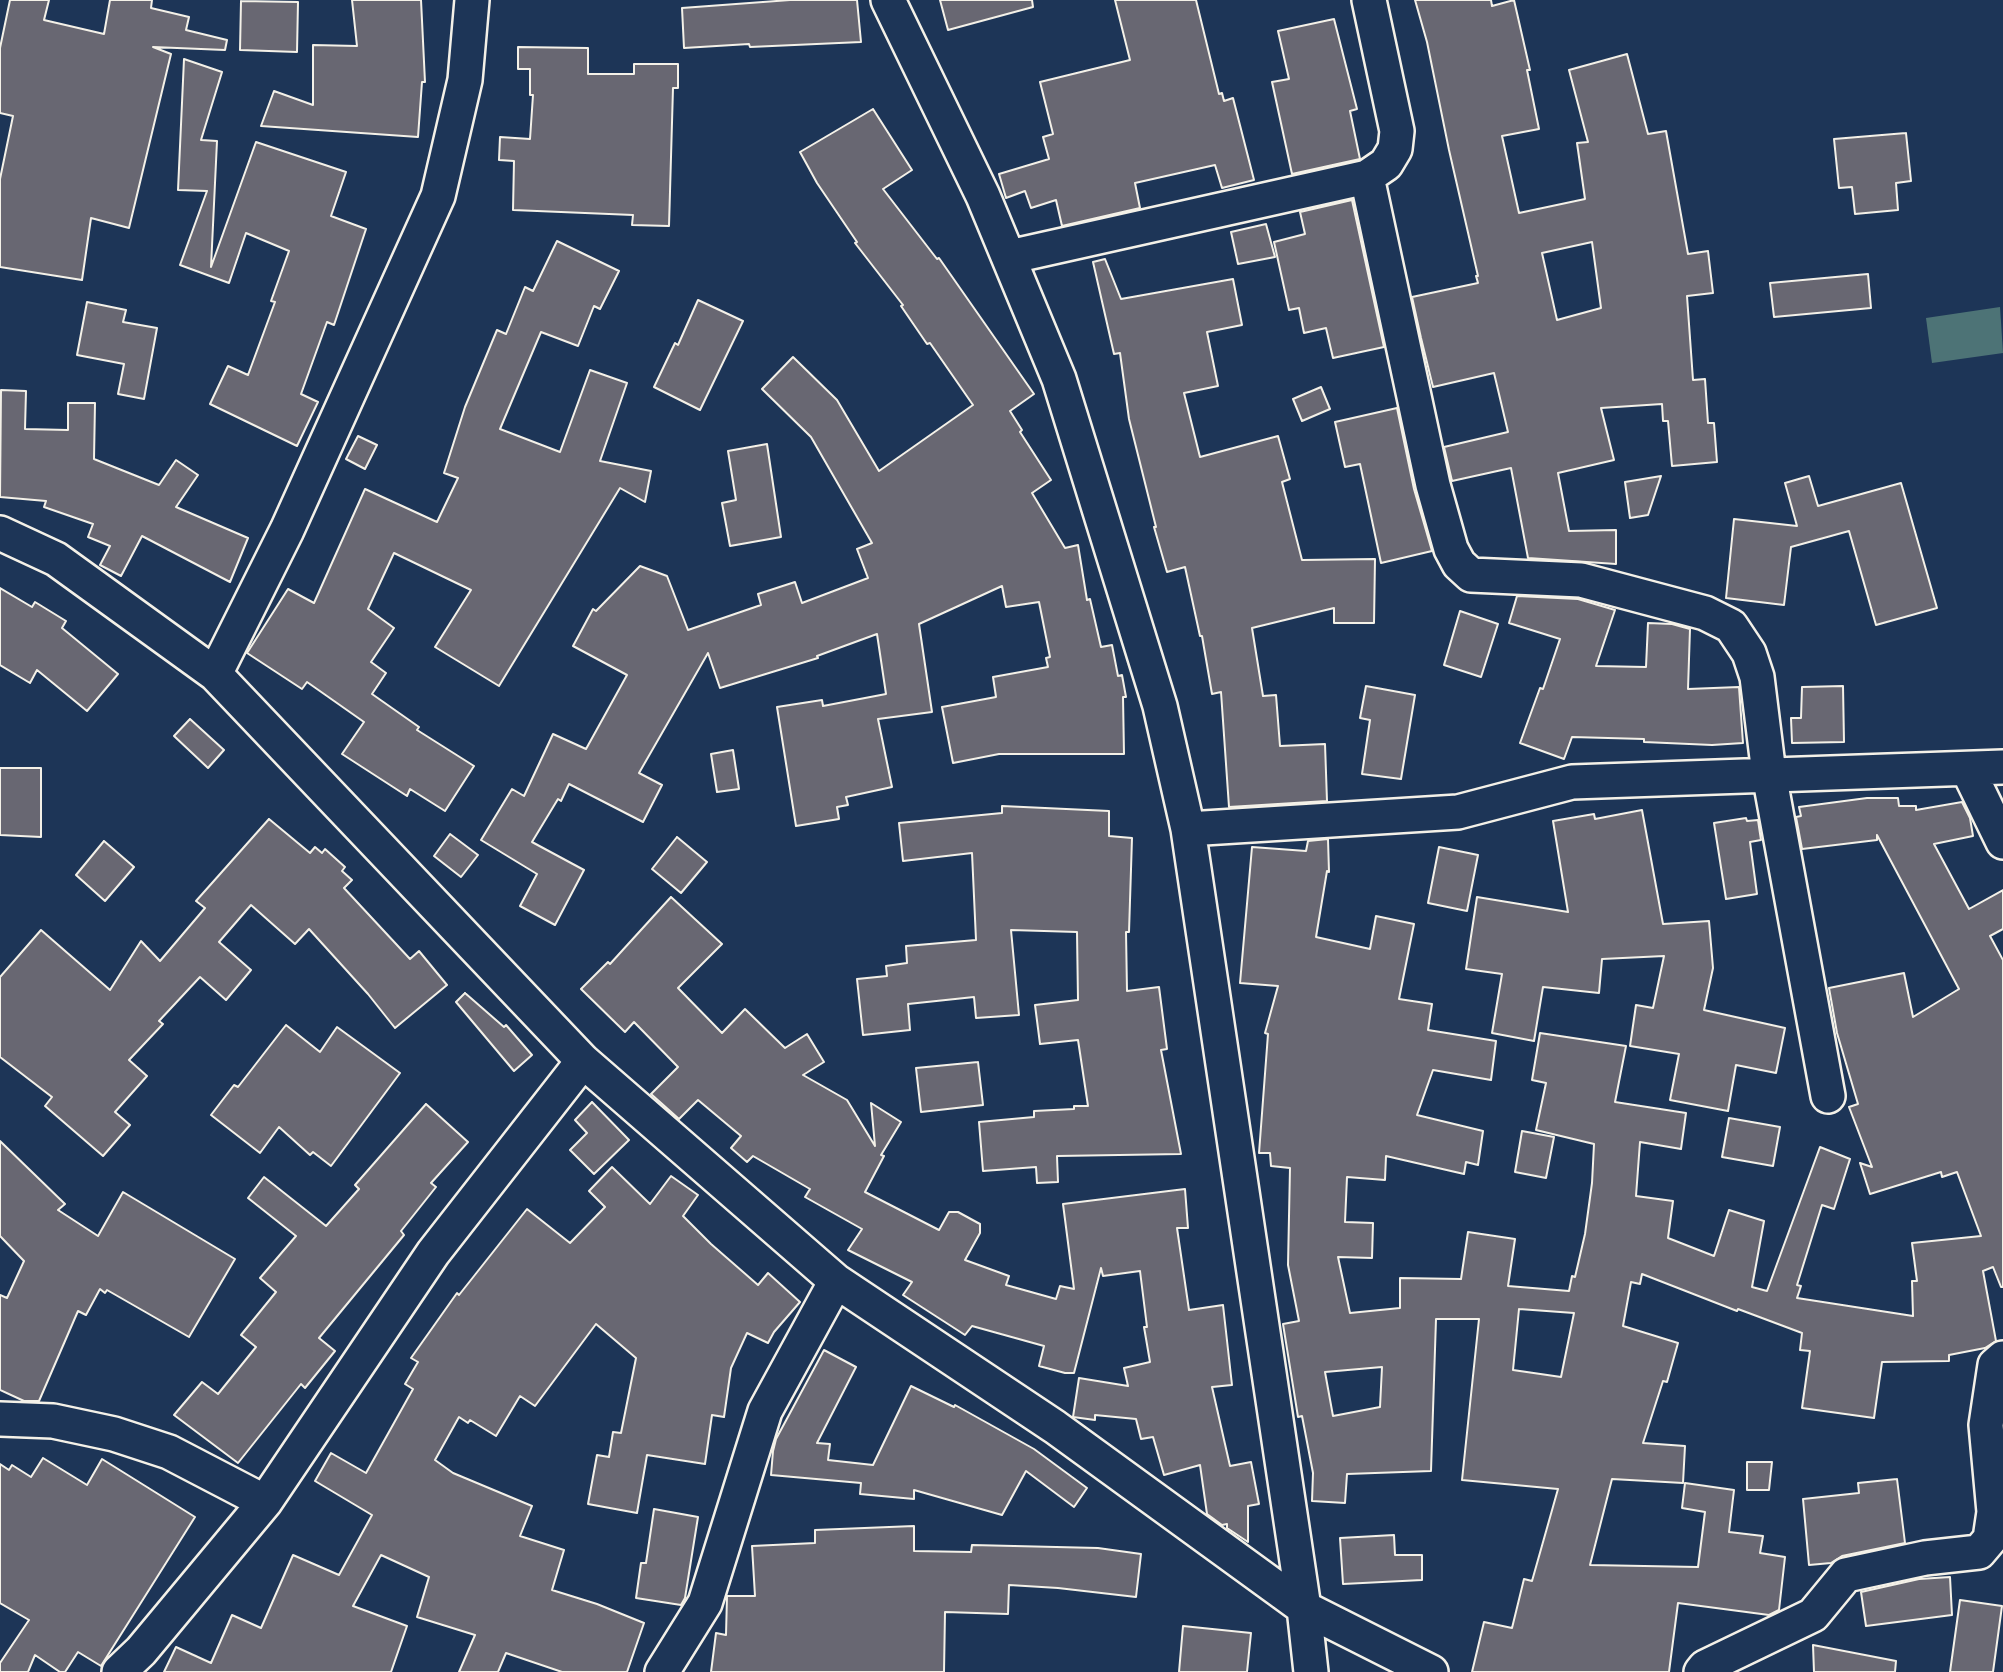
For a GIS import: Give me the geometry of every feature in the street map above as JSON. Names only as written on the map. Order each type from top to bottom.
[{"type":"street","points":[[215,674],[287,530],[438,196],[465,80],[472,0]]},
{"type":"street","points":[[888,0],[984,196],[1059,379],[1160,706],[1188,829],[1304,1608],[1311,1672]]},
{"type":"street","points":[[1009,257],[1367,177],[1386,164],[1395,149],[1398,131],[1369,0]]},
{"type":"street","points":[[1367,177],[1433,485],[1451,549],[1459,564],[1471,575],[1581,580],[1705,613],[1731,626],[1749,653],[1757,677],[1769,774],[1828,1096]]},
{"type":"street","points":[[0,533],[56,559],[215,674],[583,1061],[836,1281],[1055,1427],[1304,1608],[1431,1672]]},
{"type":"street","points":[[1188,829],[1458,813],[1572,782],[2003,767]]},
{"type":"street","points":[[1968,770],[2003,842]]},
{"type":"street","points":[[119,1672],[141,1651],[265,1502],[433,1253],[583,1061]]},
{"type":"street","points":[[662,1672],[705,1603],[765,1411],[836,1281]]},
{"type":"street","points":[[1700,1672],[1705,1667],[1813,1615],[1846,1575],[1925,1558],[1979,1552],[1990,1539],[1994,1512],[1986,1425],[1995,1365],[2003,1358]]},
{"type":"street","points":[[0,1419],[53,1421],[114,1434],[169,1452],[265,1502]]},
{"type":"green space","points":[[2000,307],[2003,353],[1932,363],[1926,318]]},
{"type":"building","points":[[10,0],[49,0],[44,20],[104,34],[110,0],[152,0],[151,8],[189,17],[186,30],[227,40],[225,50],[153,47],[171,54],[129,228],[91,218],[82,280],[0,267],[0,179],[13,116],[0,113],[0,48]]},
{"type":"building","points":[[352,0],[421,0],[425,82],[422,82],[418,137],[261,126],[274,91],[313,105],[313,45],[357,46]]},
{"type":"building","points":[[790,0],[857,0],[861,42],[684,48],[682,8]]},
{"type":"building","points":[[940,0],[1032,0],[1033,7],[948,30]]},
{"type":"building","points":[[1115,0],[1196,0],[1219,94],[1222,93],[1224,101],[1233,98],[1254,180],[1222,188],[1215,165],[1135,183],[1140,208],[1062,226],[1056,200],[1031,208],[1025,191],[1006,198],[999,174],[1049,159],[1043,137],[1053,134],[1040,82],[1130,60]]},
{"type":"building","points":[[1415,0],[1491,0],[1492,6],[1514,0],[1530,70],[1527,70],[1539,129],[1502,136],[1519,213],[1585,199],[1577,143],[1588,142],[1569,70],[1627,54],[1648,134],[1666,131],[1688,254],[1708,251],[1713,293],[1687,296],[1693,380],[1705,379],[1708,423],[1714,423],[1717,462],[1672,466],[1668,421],[1663,421],[1662,404],[1601,408],[1614,460],[1558,473],[1569,531],[1616,530],[1616,564],[1528,558],[1511,468],[1452,481],[1444,447],[1508,432],[1494,373],[1433,387],[1412,297],[1478,283],[1427,42]],"holes":[[[1592,242],[1601,308],[1557,320],[1542,253]]]},
{"type":"building","points":[[241,1],[298,2],[297,52],[240,50]]},
{"type":"building","points":[[1334,19],[1357,109],[1350,111],[1360,159],[1292,174],[1272,82],[1289,79],[1278,31]]},
{"type":"building","points":[[518,47],[588,48],[588,74],[634,74],[634,64],[678,64],[678,88],[673,88],[669,226],[632,225],[633,215],[513,210],[514,161],[499,160],[500,137],[530,139],[533,95],[530,95],[530,69],[518,69]]},
{"type":"building","points":[[184,59],[222,72],[201,140],[217,141],[211,267],[256,142],[346,172],[331,216],[366,229],[334,325],[327,322],[301,394],[318,402],[297,446],[210,404],[228,366],[248,375],[275,302],[271,301],[289,251],[246,233],[229,283],[180,265],[207,191],[178,190]]},
{"type":"building","points":[[873,109],[912,170],[883,189],[937,259],[939,258],[1034,394],[1010,411],[1022,430],[1020,432],[1051,480],[1032,493],[1065,548],[1078,545],[1087,600],[1090,599],[1101,647],[1112,645],[1118,676],[1122,675],[1126,697],[1123,697],[1124,754],[999,754],[953,763],[942,707],[996,697],[993,677],[1048,667],[1046,658],[1050,657],[1039,602],[1006,607],[1002,586],[919,624],[932,712],[878,719],[892,787],[846,797],[848,805],[837,807],[839,819],[796,826],[777,707],[822,700],[823,706],[886,694],[877,634],[817,656],[818,658],[720,688],[708,653],[639,773],[662,785],[643,822],[569,784],[561,801],[558,799],[532,842],[584,870],[555,925],[520,906],[537,874],[481,840],[512,789],[524,796],[553,734],[586,749],[627,675],[573,646],[593,609],[596,611],[640,566],[667,576],[688,630],[761,605],[758,594],[795,582],[802,603],[868,578],[857,549],[872,543],[811,437],[762,389],[793,357],[837,400],[879,471],[973,405],[930,343],[927,344],[901,306],[903,305],[855,243],[857,242],[817,183],[800,152]]},
{"type":"building","points":[[1906,133],[1911,181],[1896,183],[1898,210],[1855,214],[1852,187],[1839,188],[1834,139]]},
{"type":"building","points":[[1352,200],[1384,347],[1333,358],[1326,328],[1304,333],[1299,308],[1289,310],[1274,242],[1305,234],[1300,212]]},
{"type":"building","points":[[1266,224],[1275,257],[1238,264],[1231,232]]},
{"type":"building","points":[[557,241],[619,271],[600,309],[594,306],[578,346],[541,332],[500,429],[560,452],[590,370],[627,383],[600,461],[651,471],[645,502],[620,488],[499,686],[435,647],[471,590],[394,553],[368,609],[394,628],[371,662],[386,673],[372,694],[419,727],[417,730],[474,766],[445,811],[410,789],[407,796],[342,754],[364,722],[307,682],[302,689],[247,653],[288,589],[314,603],[365,489],[437,522],[458,478],[444,473],[465,407],[497,330],[506,334],[525,287],[533,291]]},
{"type":"building","points":[[1105,259],[1121,299],[1233,279],[1242,325],[1207,332],[1218,386],[1184,393],[1200,457],[1278,436],[1290,479],[1282,482],[1302,560],[1375,559],[1374,623],[1334,623],[1334,608],[1252,628],[1263,696],[1276,695],[1280,746],[1325,744],[1327,801],[1229,807],[1221,692],[1212,694],[1202,636],[1185,567],[1167,572],[1154,527],[1129,419],[1120,353],[1114,354],[1093,262]]},
{"type":"building","points":[[1868,274],[1871,308],[1774,317],[1770,283]]},
{"type":"building","points":[[698,300],[743,321],[700,410],[654,387],[675,343],[678,345]]},
{"type":"building","points":[[87,302],[126,310],[123,322],[157,328],[144,399],[118,394],[124,364],[77,355]]},
{"type":"building","points":[[1321,387],[1330,409],[1302,421],[1293,399]]},
{"type":"building","points":[[1,390],[26,391],[25,429],[68,430],[68,403],[95,403],[94,459],[159,485],[176,460],[198,475],[176,507],[248,538],[230,582],[142,536],[121,576],[100,565],[110,546],[88,537],[93,524],[44,507],[46,501],[0,497]]},
{"type":"building","points":[[1397,408],[1414,489],[1432,551],[1381,563],[1360,464],[1345,467],[1335,422]]},
{"type":"building","points":[[358,436],[377,445],[365,469],[346,459]]},
{"type":"building","points":[[767,444],[781,537],[730,546],[722,503],[736,500],[728,451]]},
{"type":"building","points":[[1661,476],[1648,515],[1630,518],[1625,482]]},
{"type":"building","points":[[1809,476],[1818,506],[1901,483],[1937,608],[1876,625],[1849,531],[1791,547],[1784,605],[1726,598],[1734,519],[1797,526],[1785,483]]},
{"type":"building","points":[[0,588],[32,607],[35,602],[66,621],[62,628],[118,674],[87,711],[37,670],[30,683],[0,665]]},
{"type":"building","points":[[1517,596],[1578,599],[1615,610],[1596,666],[1646,667],[1648,623],[1672,624],[1690,629],[1688,689],[1739,687],[1743,743],[1712,745],[1644,742],[1644,739],[1572,737],[1564,759],[1520,743],[1560,639],[1509,623]]},
{"type":"building","points":[[1460,611],[1498,624],[1481,677],[1444,665]]},
{"type":"building","points":[[1366,686],[1415,695],[1401,779],[1362,774],[1370,720],[1360,718]]},
{"type":"building","points":[[1843,686],[1844,742],[1792,743],[1791,718],[1801,718],[1802,687]]},
{"type":"building","points":[[190,719],[224,750],[208,768],[174,736]]},
{"type":"building","points":[[733,750],[739,789],[717,792],[711,754]]},
{"type":"building","points":[[0,768],[41,768],[41,837],[0,835]]},
{"type":"building","points":[[1867,798],[1898,798],[1899,806],[1916,806],[1916,810],[1962,802],[1970,818],[1973,836],[1934,844],[1969,909],[2003,890],[2003,929],[1990,936],[2003,960],[2003,1287],[1993,1267],[1983,1271],[1996,1341],[1985,1348],[1949,1355],[1949,1361],[1882,1362],[1874,1418],[1802,1408],[1810,1351],[1800,1350],[1802,1333],[1642,1274],[1640,1284],[1631,1282],[1623,1326],[1678,1343],[1667,1382],[1663,1381],[1643,1443],[1685,1446],[1683,1483],[1612,1479],[1590,1565],[1698,1567],[1705,1512],[1682,1508],[1685,1483],[1734,1490],[1729,1532],[1763,1536],[1760,1553],[1785,1557],[1779,1610],[1769,1615],[1678,1603],[1669,1672],[1472,1672],[1484,1622],[1512,1628],[1524,1579],[1532,1581],[1558,1489],[1462,1480],[1479,1319],[1436,1319],[1431,1471],[1347,1474],[1345,1503],[1312,1501],[1313,1473],[1302,1416],[1298,1417],[1283,1324],[1299,1321],[1288,1265],[1290,1168],[1271,1166],[1270,1153],[1259,1153],[1268,1034],[1265,1033],[1278,986],[1240,983],[1252,847],[1306,851],[1308,841],[1328,839],[1329,872],[1327,871],[1316,937],[1370,949],[1376,916],[1414,924],[1399,999],[1432,1004],[1428,1030],[1496,1041],[1491,1080],[1433,1070],[1417,1115],[1483,1131],[1478,1165],[1466,1162],[1464,1174],[1386,1156],[1385,1180],[1347,1177],[1345,1222],[1373,1223],[1372,1258],[1338,1257],[1350,1313],[1400,1308],[1400,1278],[1461,1279],[1468,1232],[1515,1239],[1508,1286],[1569,1291],[1585,1234],[1594,1144],[1536,1130],[1546,1083],[1532,1080],[1540,1033],[1626,1046],[1615,1102],[1686,1113],[1681,1149],[1640,1142],[1636,1196],[1673,1201],[1668,1238],[1714,1256],[1729,1210],[1764,1221],[1752,1287],[1767,1291],[1820,1147],[1850,1159],[1834,1209],[1822,1205],[1797,1285],[1801,1286],[1797,1298],[1913,1316],[1912,1281],[1917,1281],[1912,1243],[1981,1236],[1957,1172],[1942,1177],[1941,1172],[1870,1194],[1860,1163],[1872,1167],[1849,1107],[1858,1104],[1837,1033],[1829,988],[1904,973],[1913,1017],[1959,989],[1877,835],[1877,840],[1802,849],[1796,817],[1801,816],[1799,807]],"holes":[[[1519,1309],[1574,1313],[1561,1377],[1513,1370]],[[1382,1367],[1380,1407],[1333,1416],[1325,1372]]]},
{"type":"building","points":[[1002,806],[1109,811],[1109,836],[1132,838],[1129,932],[1126,932],[1127,991],[1159,987],[1167,1049],[1161,1050],[1181,1154],[1057,1156],[1058,1182],[1037,1183],[1036,1167],[983,1171],[979,1122],[1034,1117],[1034,1111],[1088,1106],[1078,1040],[1040,1044],[1035,1005],[1078,1000],[1077,932],[1011,930],[1019,1015],[976,1018],[974,997],[908,1004],[910,1030],[863,1035],[857,979],[887,976],[886,966],[907,963],[906,946],[976,940],[972,853],[903,861],[899,823],[1002,813]]},
{"type":"building","points":[[1642,810],[1663,924],[1709,921],[1713,968],[1704,1010],[1785,1028],[1776,1073],[1736,1065],[1728,1111],[1670,1100],[1679,1054],[1630,1046],[1636,1005],[1653,1008],[1664,956],[1602,959],[1599,993],[1543,987],[1534,1041],[1492,1033],[1502,974],[1466,969],[1477,897],[1568,912],[1553,821],[1594,814],[1595,819]]},
{"type":"building","points":[[1746,818],[1747,821],[1758,820],[1761,840],[1750,842],[1757,894],[1726,899],[1714,823]]},
{"type":"building","points":[[269,819],[310,853],[315,847],[322,853],[325,849],[345,867],[342,871],[352,880],[344,888],[410,959],[419,951],[447,985],[395,1028],[309,929],[295,944],[251,905],[219,942],[251,970],[226,1000],[200,977],[159,1021],[163,1024],[129,1060],[147,1076],[115,1112],[130,1125],[103,1156],[45,1106],[52,1097],[0,1057],[0,977],[41,930],[110,990],[141,941],[160,961],[205,908],[196,901]]},
{"type":"building","points":[[450,834],[478,855],[461,877],[434,856]]},
{"type":"building","points":[[677,837],[707,862],[681,893],[652,869]]},
{"type":"building","points":[[104,841],[134,867],[105,901],[76,875]]},
{"type":"building","points":[[1439,847],[1478,855],[1467,911],[1428,903]]},
{"type":"building","points":[[671,897],[722,944],[678,988],[722,1033],[745,1009],[785,1048],[807,1034],[824,1062],[803,1075],[847,1100],[875,1146],[871,1103],[901,1122],[881,1155],[884,1156],[865,1192],[939,1230],[949,1212],[958,1212],[980,1224],[980,1233],[965,1260],[1009,1276],[1006,1285],[1056,1299],[1060,1286],[1074,1289],[1063,1204],[1185,1189],[1188,1228],[1177,1228],[1189,1310],[1223,1305],[1232,1385],[1212,1387],[1230,1466],[1251,1462],[1259,1504],[1248,1506],[1248,1542],[1227,1528],[1227,1524],[1222,1525],[1207,1514],[1200,1465],[1164,1475],[1153,1437],[1141,1439],[1136,1419],[1095,1415],[1095,1420],[1073,1417],[1079,1378],[1128,1386],[1124,1368],[1150,1362],[1144,1327],[1147,1327],[1140,1271],[1103,1276],[1101,1268],[1074,1373],[1039,1366],[1044,1346],[972,1326],[965,1335],[903,1295],[912,1282],[848,1250],[862,1229],[805,1197],[810,1189],[753,1156],[747,1162],[731,1148],[741,1136],[698,1100],[679,1119],[651,1094],[678,1067],[634,1022],[625,1032],[581,989],[608,962],[610,964]]},
{"type":"building","points":[[465,993],[504,1027],[506,1025],[532,1055],[514,1071],[456,1002]]},
{"type":"building","points":[[286,1025],[320,1052],[337,1027],[400,1073],[331,1166],[313,1152],[310,1155],[279,1127],[260,1153],[211,1115],[234,1085],[238,1087]]},
{"type":"building","points":[[978,1062],[983,1105],[921,1112],[916,1068]]},
{"type":"building","points":[[592,1102],[629,1140],[594,1174],[570,1150],[587,1133],[575,1120]]},
{"type":"building","points":[[426,1104],[468,1142],[431,1183],[436,1187],[401,1231],[404,1235],[319,1338],[335,1351],[305,1388],[301,1384],[238,1463],[174,1415],[202,1382],[218,1394],[256,1347],[241,1335],[276,1292],[260,1278],[296,1236],[248,1198],[264,1177],[326,1226],[359,1189],[355,1185]]},
{"type":"building","points":[[1729,1118],[1780,1127],[1773,1166],[1722,1157]]},
{"type":"building","points":[[1522,1131],[1554,1137],[1546,1178],[1515,1172]]},
{"type":"building","points":[[0,1141],[65,1204],[58,1210],[98,1236],[123,1192],[235,1259],[189,1337],[107,1290],[105,1293],[100,1289],[86,1315],[78,1311],[39,1401],[24,1401],[0,1390],[0,1295],[7,1298],[24,1261],[0,1236]]},
{"type":"building","points":[[612,1167],[650,1204],[671,1176],[698,1195],[683,1216],[758,1285],[768,1273],[800,1302],[768,1343],[747,1333],[731,1368],[724,1417],[712,1415],[705,1464],[647,1455],[637,1513],[588,1504],[597,1455],[609,1457],[613,1432],[621,1433],[636,1358],[596,1324],[535,1406],[520,1396],[496,1436],[470,1420],[468,1423],[459,1417],[435,1460],[453,1473],[532,1506],[520,1536],[564,1550],[552,1590],[644,1623],[627,1672],[562,1672],[506,1653],[498,1672],[459,1672],[475,1635],[417,1617],[429,1577],[381,1555],[353,1606],[407,1626],[391,1672],[164,1672],[176,1647],[211,1663],[232,1615],[261,1628],[293,1555],[339,1575],[372,1515],[315,1481],[331,1453],[366,1473],[413,1389],[405,1384],[418,1362],[411,1358],[457,1293],[459,1295],[527,1209],[570,1243],[605,1207],[589,1191]]},
{"type":"building","points":[[824,1350],[856,1367],[817,1443],[830,1444],[828,1460],[873,1465],[911,1386],[954,1407],[955,1405],[1034,1449],[1087,1488],[1074,1507],[1026,1471],[1002,1515],[914,1490],[914,1499],[860,1494],[861,1483],[771,1475],[776,1439]]},
{"type":"building","points":[[43,1458],[87,1485],[102,1459],[195,1517],[101,1666],[78,1652],[65,1672],[60,1672],[35,1655],[28,1672],[0,1672],[0,1663],[29,1620],[0,1603],[0,1464],[9,1470],[12,1465],[31,1477]]},
{"type":"building","points":[[1747,1462],[1772,1462],[1769,1490],[1747,1490]]},
{"type":"building","points":[[1897,1479],[1905,1543],[1842,1556],[1831,1563],[1809,1565],[1803,1499],[1859,1493],[1858,1483]]},
{"type":"building","points":[[654,1509],[698,1517],[685,1598],[681,1605],[636,1598],[641,1563],[646,1563]]},
{"type":"building","points":[[914,1526],[914,1551],[971,1552],[972,1545],[1098,1548],[1141,1554],[1136,1597],[1009,1585],[1008,1614],[945,1612],[944,1672],[711,1672],[716,1633],[726,1635],[727,1596],[755,1596],[752,1546],[815,1543],[815,1530]]},
{"type":"building","points":[[1394,1535],[1395,1555],[1422,1555],[1422,1580],[1343,1584],[1340,1538]]},
{"type":"building","points":[[1950,1577],[1952,1615],[1866,1626],[1861,1592],[1919,1579]]},
{"type":"building","points":[[1960,1600],[2002,1606],[1993,1672],[1950,1672]]},
{"type":"building","points":[[1183,1626],[1251,1633],[1247,1672],[1179,1672]]},
{"type":"building","points":[[1813,1645],[1896,1661],[1895,1672],[1814,1672]]}]
